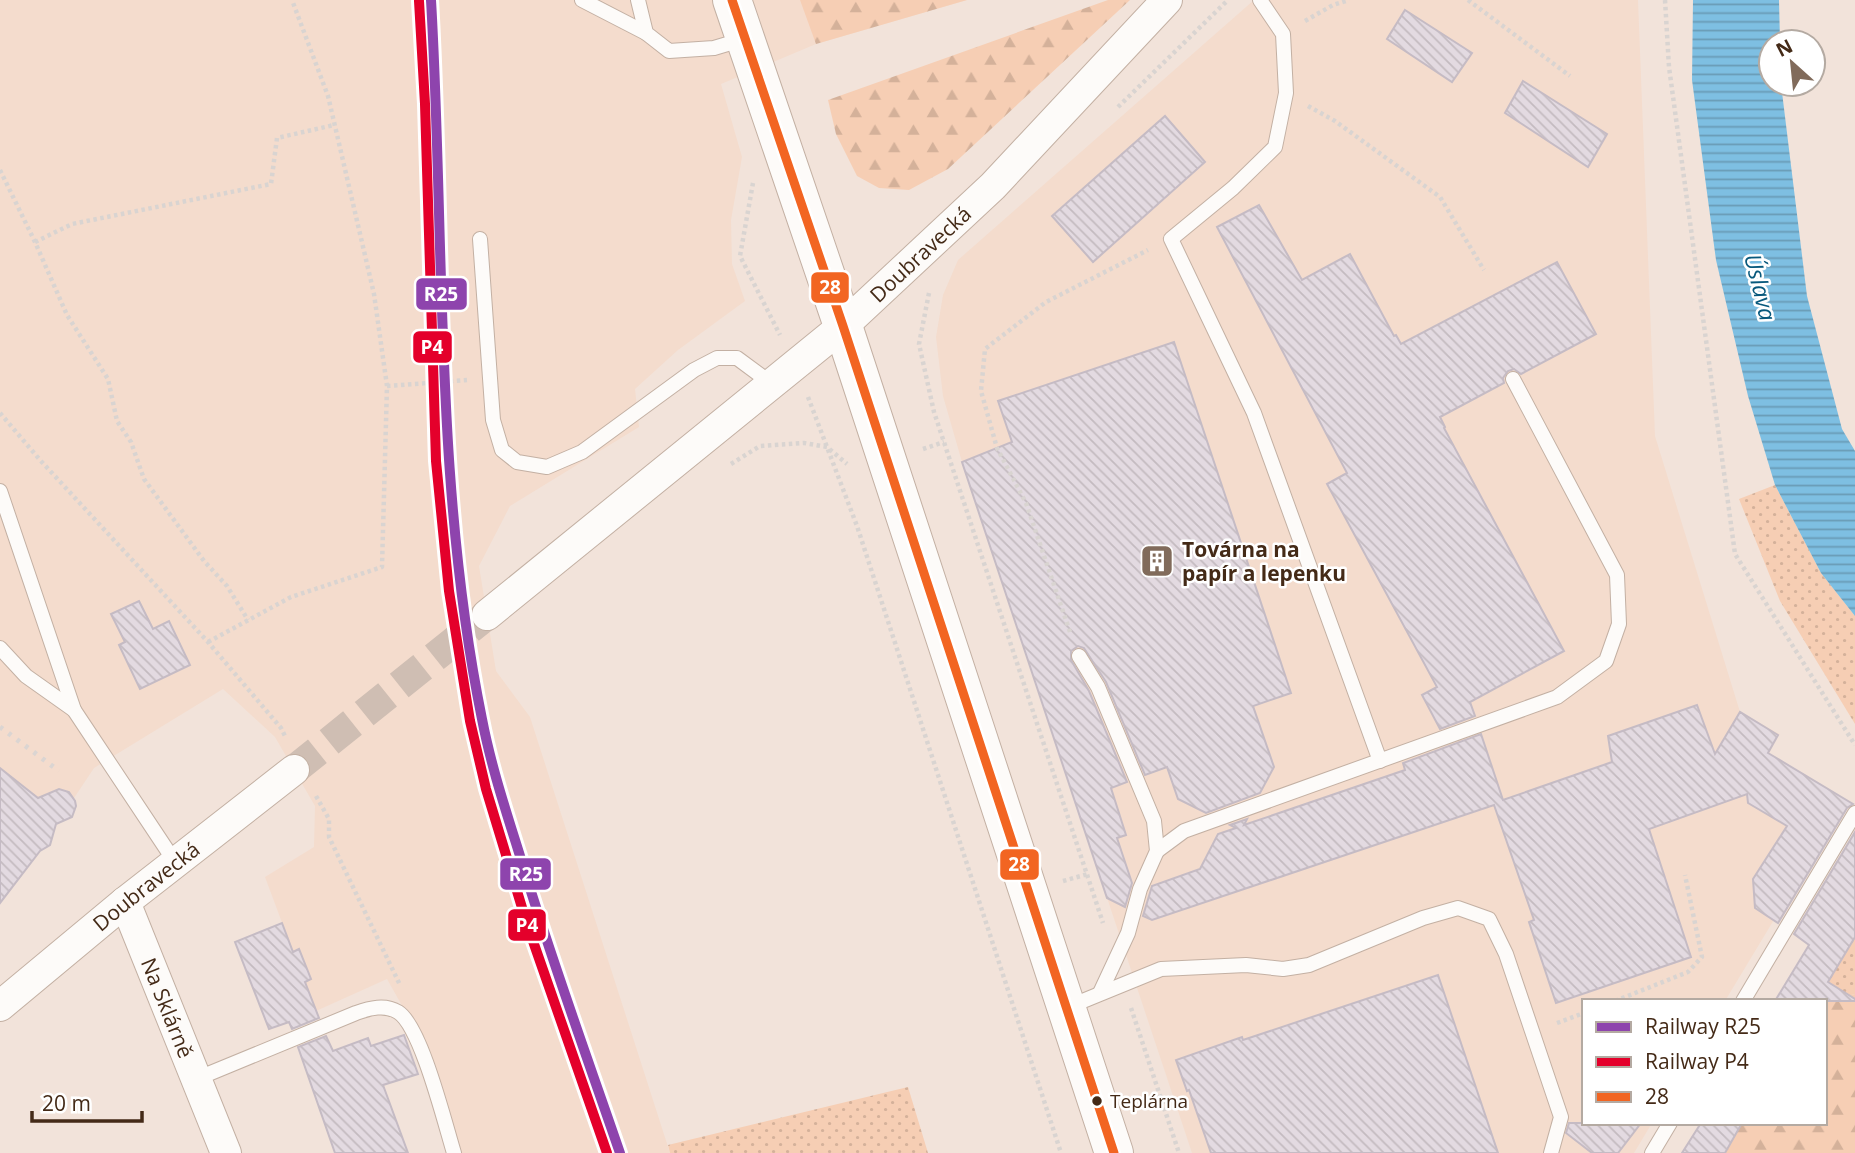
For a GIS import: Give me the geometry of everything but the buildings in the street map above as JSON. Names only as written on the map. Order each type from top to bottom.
[{"type":"main road","points":[[732,0],[887,460],[1084,1000],[1114,1153]]},
{"type":"street","name":"Doubravecká","points":[[487,615],[843,326],[993,186],[1167,0]]},
{"type":"street","name":"Doubravecká","points":[[0,1006],[175,862],[302,778]]},
{"type":"street","name":"Na Sklárně","points":[[125,902],[226,1153]]},
{"type":"lane","points":[[582,0],[646,33],[669,51],[714,48],[745,39]]},
{"type":"lane","points":[[638,0],[646,33]]},
{"type":"lane","points":[[1260,0],[1283,34],[1286,93],[1275,147],[1233,188],[1171,239],[1254,413],[1380,761]]},
{"type":"lane","points":[[480,239],[493,421],[502,450],[517,462],[547,467],[582,452],[694,370],[717,358],[737,358],[772,384]]},
{"type":"lane","points":[[1084,1000],[1116,962],[1128,933],[1140,889],[1157,851],[1184,831],[1557,697],[1606,660],[1619,624],[1617,575],[1513,379]]},
{"type":"lane","points":[[0,491],[74,710],[175,862]]},
{"type":"lane","points":[[0,648],[26,676]]},
{"type":"lane","points":[[1079,656],[1098,687],[1154,821],[1157,851]]},
{"type":"lane","points":[[0,664],[26,676],[74,710]]},
{"type":"lane","points":[[1744,999],[1855,813]]},
{"type":"lane","points":[[1084,1000],[1161,969],[1247,965],[1283,969],[1309,965],[1423,918],[1458,908],[1489,919],[1506,954],[1561,1117],[1551,1153]]},
{"type":"lane","points":[[196,1079],[370,1008],[389,1007],[401,1013],[424,1054],[454,1153]]},
{"type":"lane","points":[[1652,1153],[1669,1125]]},
{"type":"path","points":[[208,642],[291,597],[382,568],[387,386],[374,294],[328,96],[292,0]]},
{"type":"path","points":[[1110,113],[1228,0]]},
{"type":"path","points":[[1283,34],[1333,5],[1349,0]]},
{"type":"path","points":[[1468,0],[1570,76]]},
{"type":"path","points":[[1665,0],[1669,67],[1735,554],[1855,746]]},
{"type":"path","points":[[1286,93],[1335,121],[1440,197],[1484,270]]},
{"type":"path","points":[[36,242],[72,224],[271,184],[277,138],[335,125]]},
{"type":"path","points":[[0,170],[36,242],[66,315],[108,379],[117,421],[131,442],[144,479],[204,561],[227,586],[248,620]]},
{"type":"path","points":[[754,176],[740,256],[795,365],[857,526],[1061,1153]]},
{"type":"path","points":[[1079,656],[1026,503],[998,448],[981,391],[985,349],[1046,302],[1171,239]]},
{"type":"path","points":[[932,281],[919,344],[934,412],[1116,962]]},
{"type":"path","points":[[387,386],[489,379]]},
{"type":"path","points":[[0,413],[208,642],[281,728],[287,740]]},
{"type":"path","points":[[725,468],[760,446],[804,443],[827,447],[855,471],[944,442]]},
{"type":"path","points":[[302,778],[329,819],[329,837],[402,990],[401,1013]]},
{"type":"path","points":[[1620,999],[1688,972],[1702,957],[1685,875]]},
{"type":"path","points":[[1124,985],[1179,1153]]},
{"type":"shaded area","points":[[0,0],[967,0],[816,44],[721,84],[742,157],[731,220],[732,264],[745,301],[678,350],[635,389],[639,427],[510,506],[479,566],[496,671],[530,717],[670,1153],[449,1153],[436,1066],[387,979],[316,1011],[305,982],[311,979],[299,950],[293,952],[265,877],[314,847],[315,806],[275,737],[223,689],[94,768],[32,861],[0,903]]},
{"type":"shaded area","points":[[1254,0],[1638,0],[1655,436],[1740,712],[1779,734],[1768,755],[1846,800],[1726,999],[1582,999],[1582,1125],[1651,1125],[1634,1153],[1192,1153],[962,462],[943,396],[936,337],[943,295],[958,260]]},
{"type":"green space","points":[[800,0],[967,0],[816,44]]},
{"type":"green space","points":[[1108,0],[1130,0],[948,169],[909,190],[879,188],[857,176],[836,134],[828,100]]},
{"type":"green space","points":[[1775,485],[1821,573],[1855,616],[1855,724],[1780,601],[1739,499]]},
{"type":"green space","points":[[1855,937],[1855,994],[1827,1001],[1827,999],[1817,999]]},
{"type":"green space","points":[[1855,994],[1855,1153],[1724,1153],[1741,1125],[1827,1125],[1827,1001]]},
{"type":"green space","points":[[908,1087],[928,1153],[670,1153],[668,1145]]},
{"type":"water","name":"Úslava","points":[[1693,0],[1779,0],[1780,28],[1757,28],[1757,98],[1783,98],[1807,296],[1842,429],[1855,451],[1855,616],[1821,573],[1775,485],[1748,396],[1716,260],[1692,80]]},
{"type":"tunnel","points":[[294,770],[487,615]]},
{"type":"railway","points":[[0,727],[59,771]]},
{"type":"rail line","name":"R25","points":[[431,0],[448,451],[467,630],[482,719],[499,788],[544,931],[620,1153]]},
{"type":"rail line","name":"P4","points":[[419,1],[425,104],[436,461],[449,591],[470,721],[486,789],[527,924],[607,1153]]},
{"type":"transit line","name":"28","points":[[732,0],[843,326],[1114,1153]]},
{"type":"place","name":"Továrna na papír a lepenku","points":[[1157,561]]},
{"type":"place","name":"Teplárna","points":[[1097,1101]]}]
